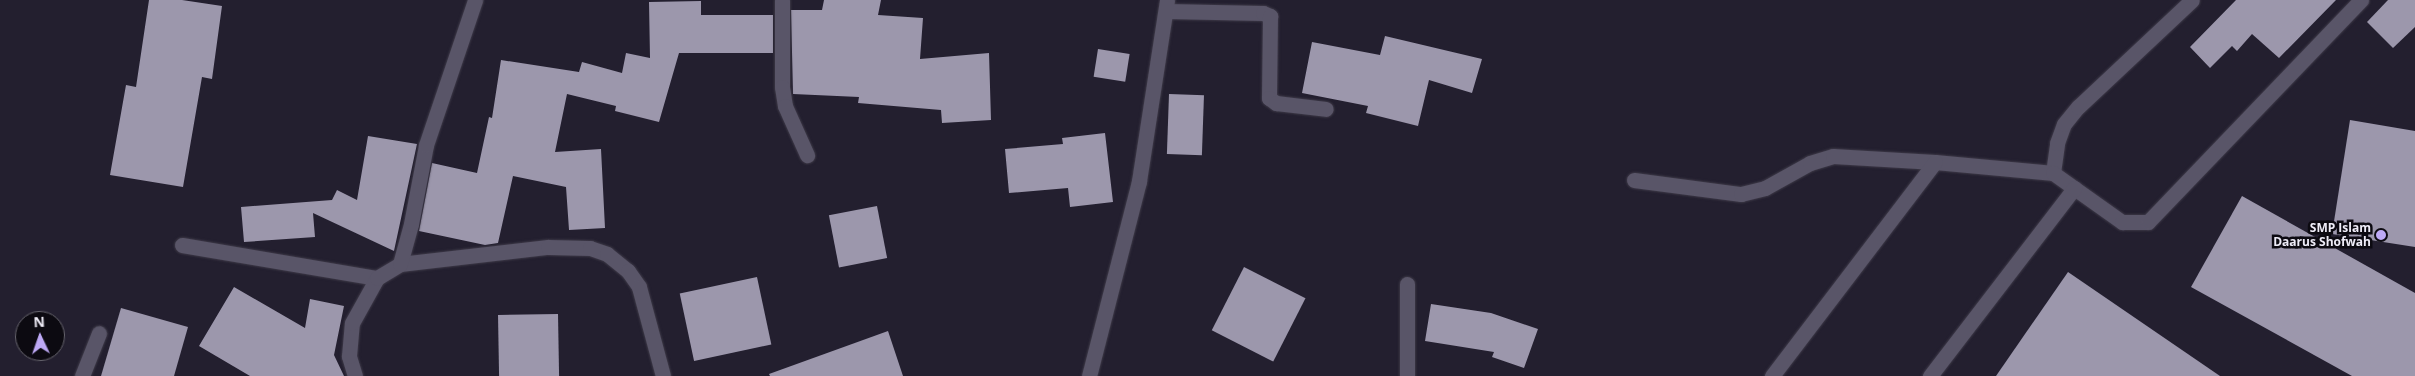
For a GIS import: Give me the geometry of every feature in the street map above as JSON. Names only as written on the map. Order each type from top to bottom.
[{"type":"street","points":[[400,264],[412,224],[426,144],[475,0]]},
{"type":"street","points":[[782,0],[783,96],[807,154]]},
{"type":"street","points":[[2053,173],[2057,143],[2064,124],[2078,107],[2192,0]]},
{"type":"street","points":[[1634,180],[1741,194],[1765,188],[1810,163],[1833,156],[1935,162],[2053,173],[2122,222],[2148,222],[2362,0]]},
{"type":"street","points":[[1089,376],[1139,181],[1167,6],[1263,13],[1270,16],[1269,98],[1276,102],[1326,109]]},
{"type":"street","points":[[1772,376],[1935,162]]},
{"type":"street","points":[[1930,376],[2074,188]]},
{"type":"street","points":[[182,245],[377,278]]},
{"type":"street","points":[[355,376],[349,356],[352,323],[377,278],[400,264],[556,247],[590,248],[607,254],[628,271],[639,287],[663,376]]},
{"type":"street","points":[[1407,284],[1407,376]]},
{"type":"street","points":[[82,376],[99,333]]},
{"type":"building","points":[[149,0],[182,0],[222,6],[212,79],[202,77],[183,187],[110,175],[126,85],[136,87]]},
{"type":"building","points":[[824,0],[881,0],[878,15],[923,18],[920,59],[989,53],[991,120],[942,123],[941,110],[858,103],[859,97],[793,94],[791,10],[822,10]]},
{"type":"building","points":[[2236,0],[2336,0],[2279,58],[2252,34],[2237,51],[2232,46],[2210,68],[2190,47]]},
{"type":"building","points":[[2388,0],[2415,0],[2415,27],[2393,48],[2367,22]]},
{"type":"building","points":[[701,1],[701,15],[773,15],[773,53],[679,53],[659,122],[615,111],[616,106],[567,94],[555,152],[601,149],[605,228],[569,230],[566,187],[513,176],[498,243],[485,245],[419,231],[432,163],[477,173],[489,117],[492,118],[501,60],[579,72],[582,62],[622,73],[626,53],[650,58],[649,2]]},
{"type":"building","points":[[1385,36],[1482,59],[1472,93],[1429,80],[1418,126],[1366,113],[1368,106],[1302,93],[1312,42],[1380,55]]},
{"type":"building","points":[[1098,49],[1130,54],[1125,82],[1094,77]]},
{"type":"building","points":[[1169,94],[1204,95],[1202,155],[1167,154]]},
{"type":"building","points":[[2350,120],[2415,131],[2415,247],[2332,234]]},
{"type":"building","points":[[1105,133],[1113,202],[1070,207],[1068,188],[1009,193],[1005,149],[1063,144],[1062,138]]},
{"type":"building","points":[[368,136],[417,144],[394,251],[313,213],[315,237],[244,242],[241,207],[332,200],[337,190],[357,200]]},
{"type":"building","points":[[2242,196],[2415,293],[2415,376],[2352,376],[2191,287]]},
{"type":"building","points":[[877,206],[887,258],[839,267],[829,215]]},
{"type":"building","points":[[1244,267],[1305,298],[1273,362],[1212,330]]},
{"type":"building","points":[[2068,272],[2220,376],[1996,376]]},
{"type":"building","points":[[757,277],[771,344],[694,361],[680,293]]},
{"type":"building","points":[[234,287],[305,328],[310,299],[344,306],[334,355],[344,376],[250,376],[199,346]]},
{"type":"building","points":[[1431,304],[1491,313],[1538,329],[1524,368],[1492,357],[1494,352],[1425,341]]},
{"type":"building","points":[[121,308],[188,327],[174,376],[101,376]]},
{"type":"building","points":[[558,314],[559,376],[499,376],[498,315]]},
{"type":"building","points":[[888,331],[903,376],[770,376],[769,374]]},
{"type":"place","name":"SMP Islam Daarus Shofwah","points":[[2381,235]]}]
